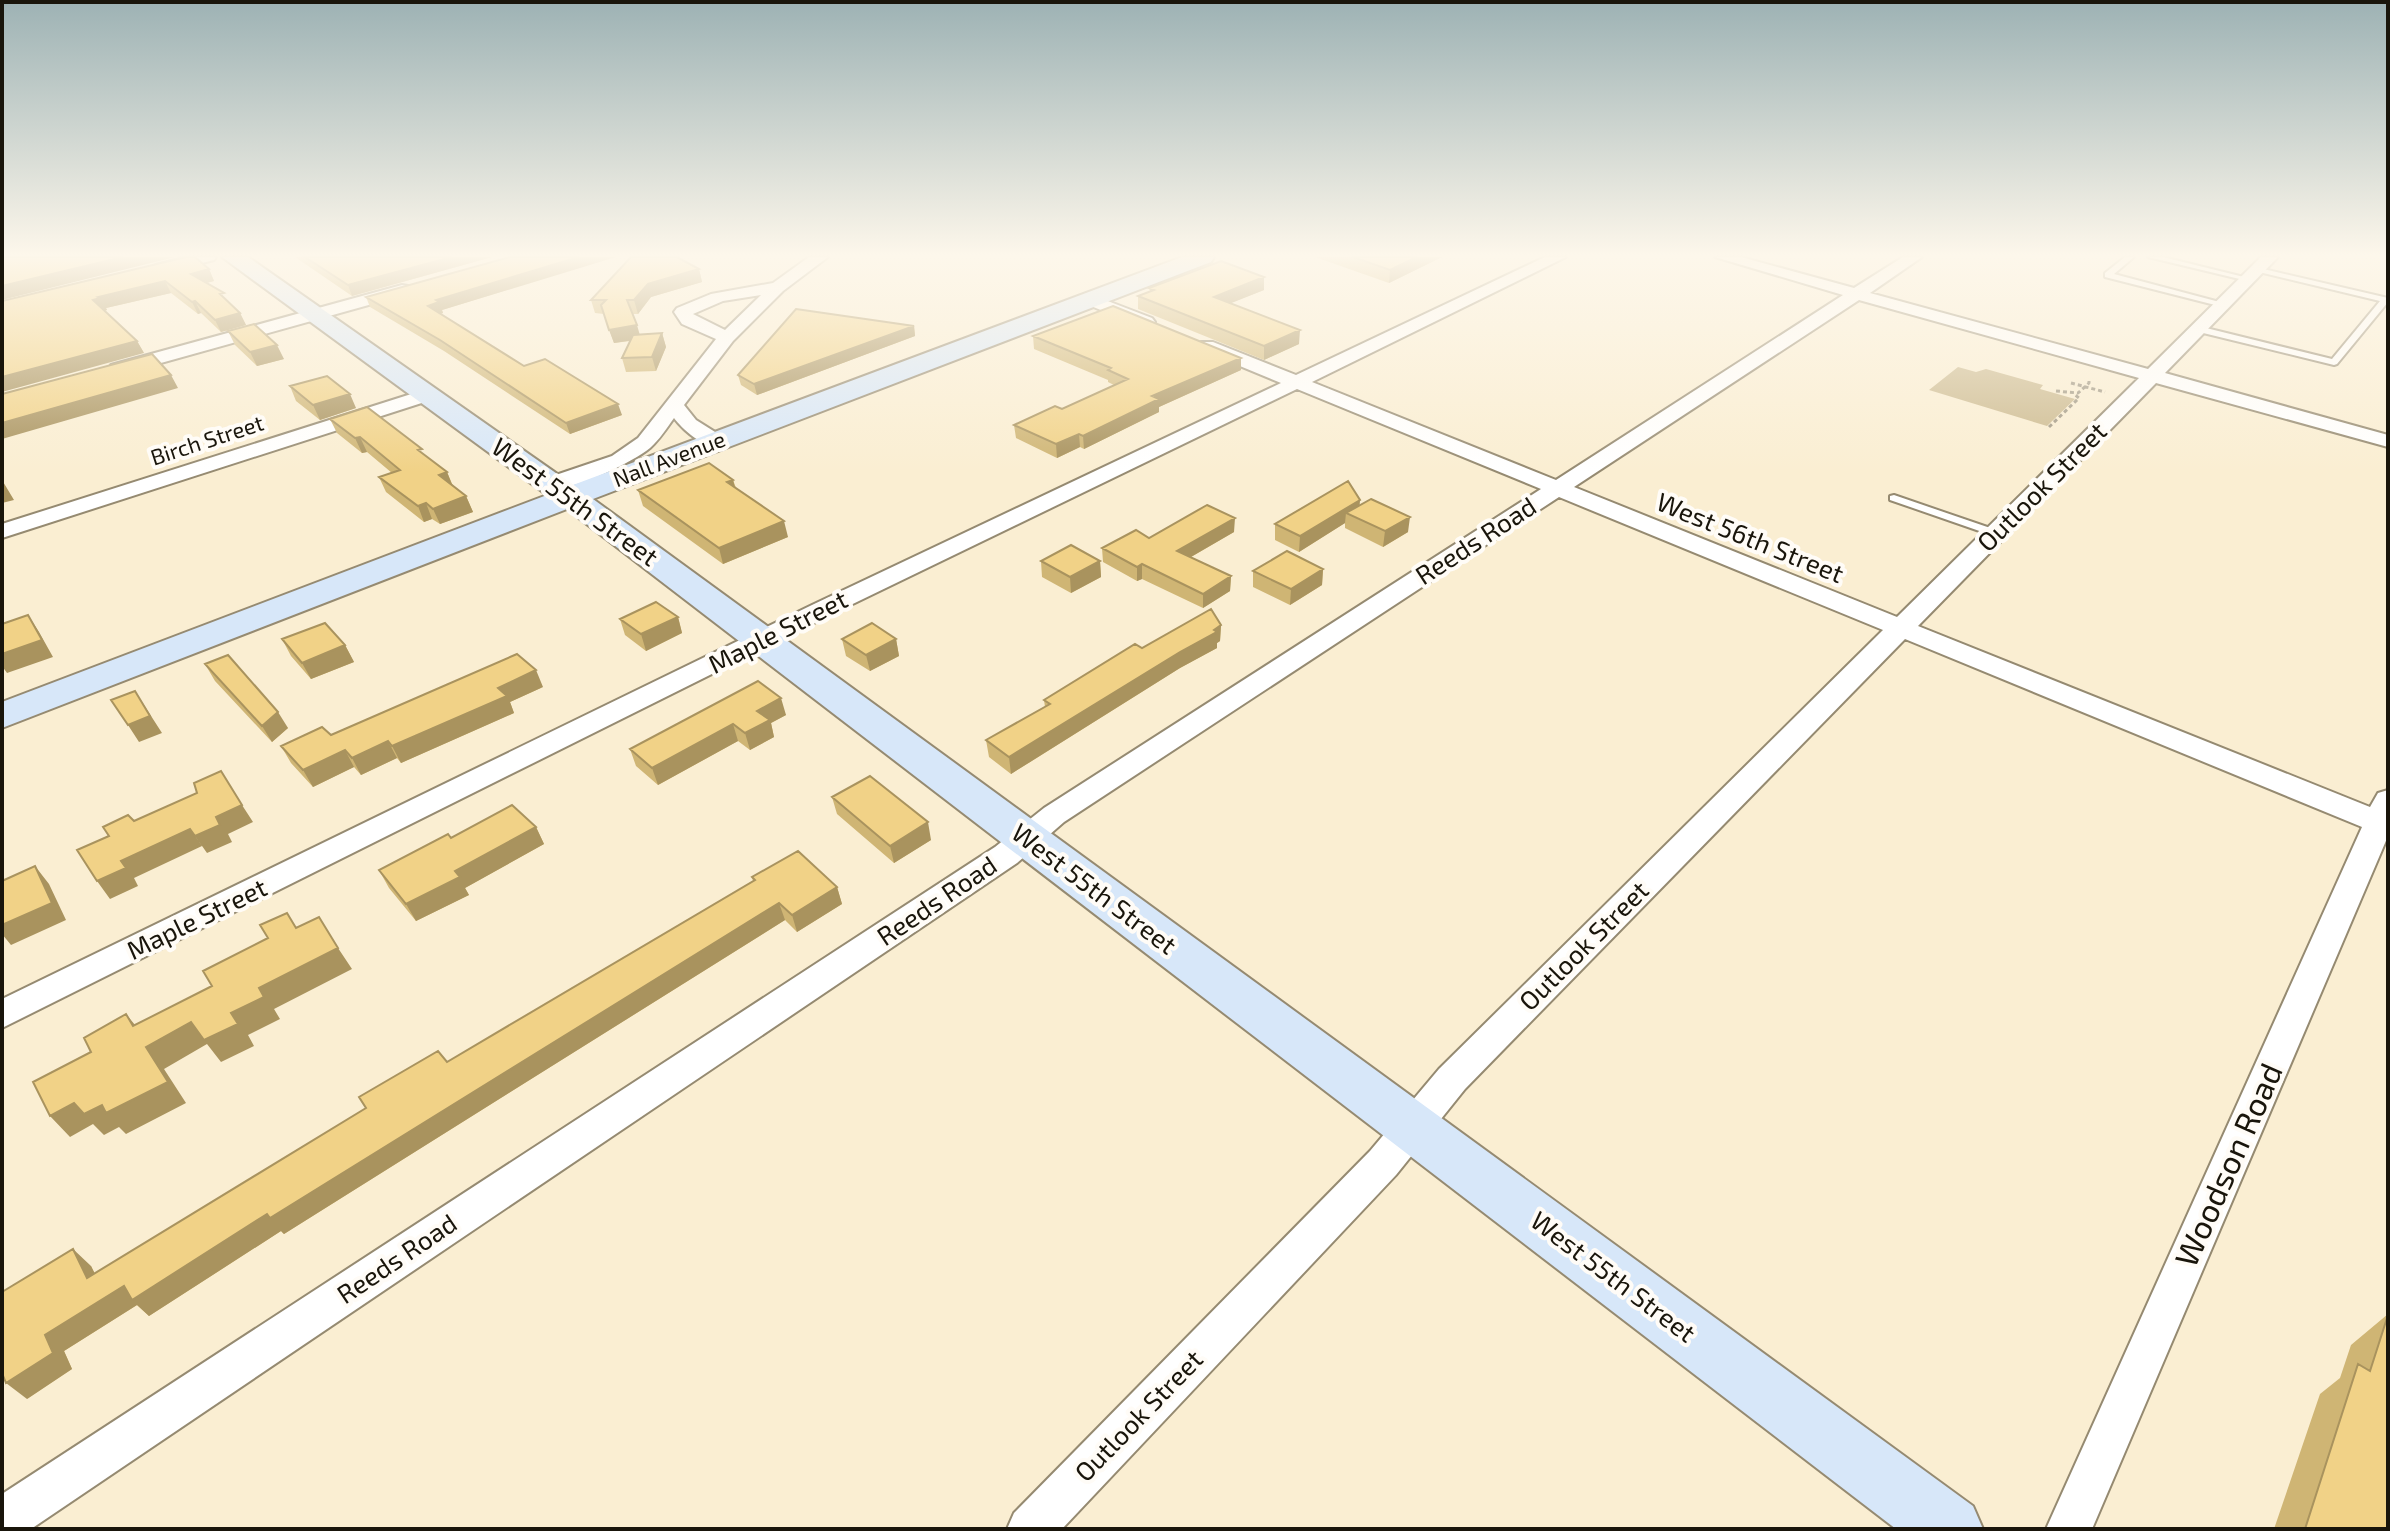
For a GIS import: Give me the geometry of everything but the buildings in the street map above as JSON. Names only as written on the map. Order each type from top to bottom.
[{"type":"street","points":[[94,376],[266,328]]},
{"type":"street","name":"West 55th Street","points":[[334,328],[561,490],[1950,1529]]},
{"type":"street","points":[[707,328],[727,337]]},
{"type":"street","points":[[561,490],[619,460],[645,442],[736,328]]},
{"type":"street","name":"Nall Avenue","points":[[2,716],[561,490],[716,441],[1016,328]]},
{"type":"street","name":"West 56th Street","points":[[1163,328],[1899,629],[2385,816]]},
{"type":"street","name":"Maple Street","points":[[2,1014],[762,640],[1408,328]]},
{"type":"street","name":"Reeds Road","points":[[2,1521],[1006,855],[1054,815],[1804,328]]},
{"type":"street","points":[[1983,328],[2388,441]]},
{"type":"street","name":"Outlook Street","points":[[1030,1529],[1383,1163],[1452,1079],[2198,329]]},
{"type":"street","name":"Birch Street","points":[[2,531],[427,395]]},
{"type":"street","points":[[675,406],[689,424],[716,441]]},
{"type":"street","name":"Woodson Road","points":[[2069,1529],[2385,816]]},
{"type":"lane","points":[[2198,329],[2328,363],[2334,362],[2362,328]]},
{"type":"lane","points":[[1894,498],[1995,533]]},
{"type":"path","points":[[2073,393],[2085,387],[2090,380],[2084,375]]},
{"type":"path","points":[[2071,383],[2103,392]]},
{"type":"path","points":[[2049,427],[2079,398],[2073,393],[2056,391]]},
{"type":"shaded area","points":[[1958,367],[1976,372],[1986,369],[2043,385],[2040,389],[2075,399],[2047,426],[1929,390]]}]
